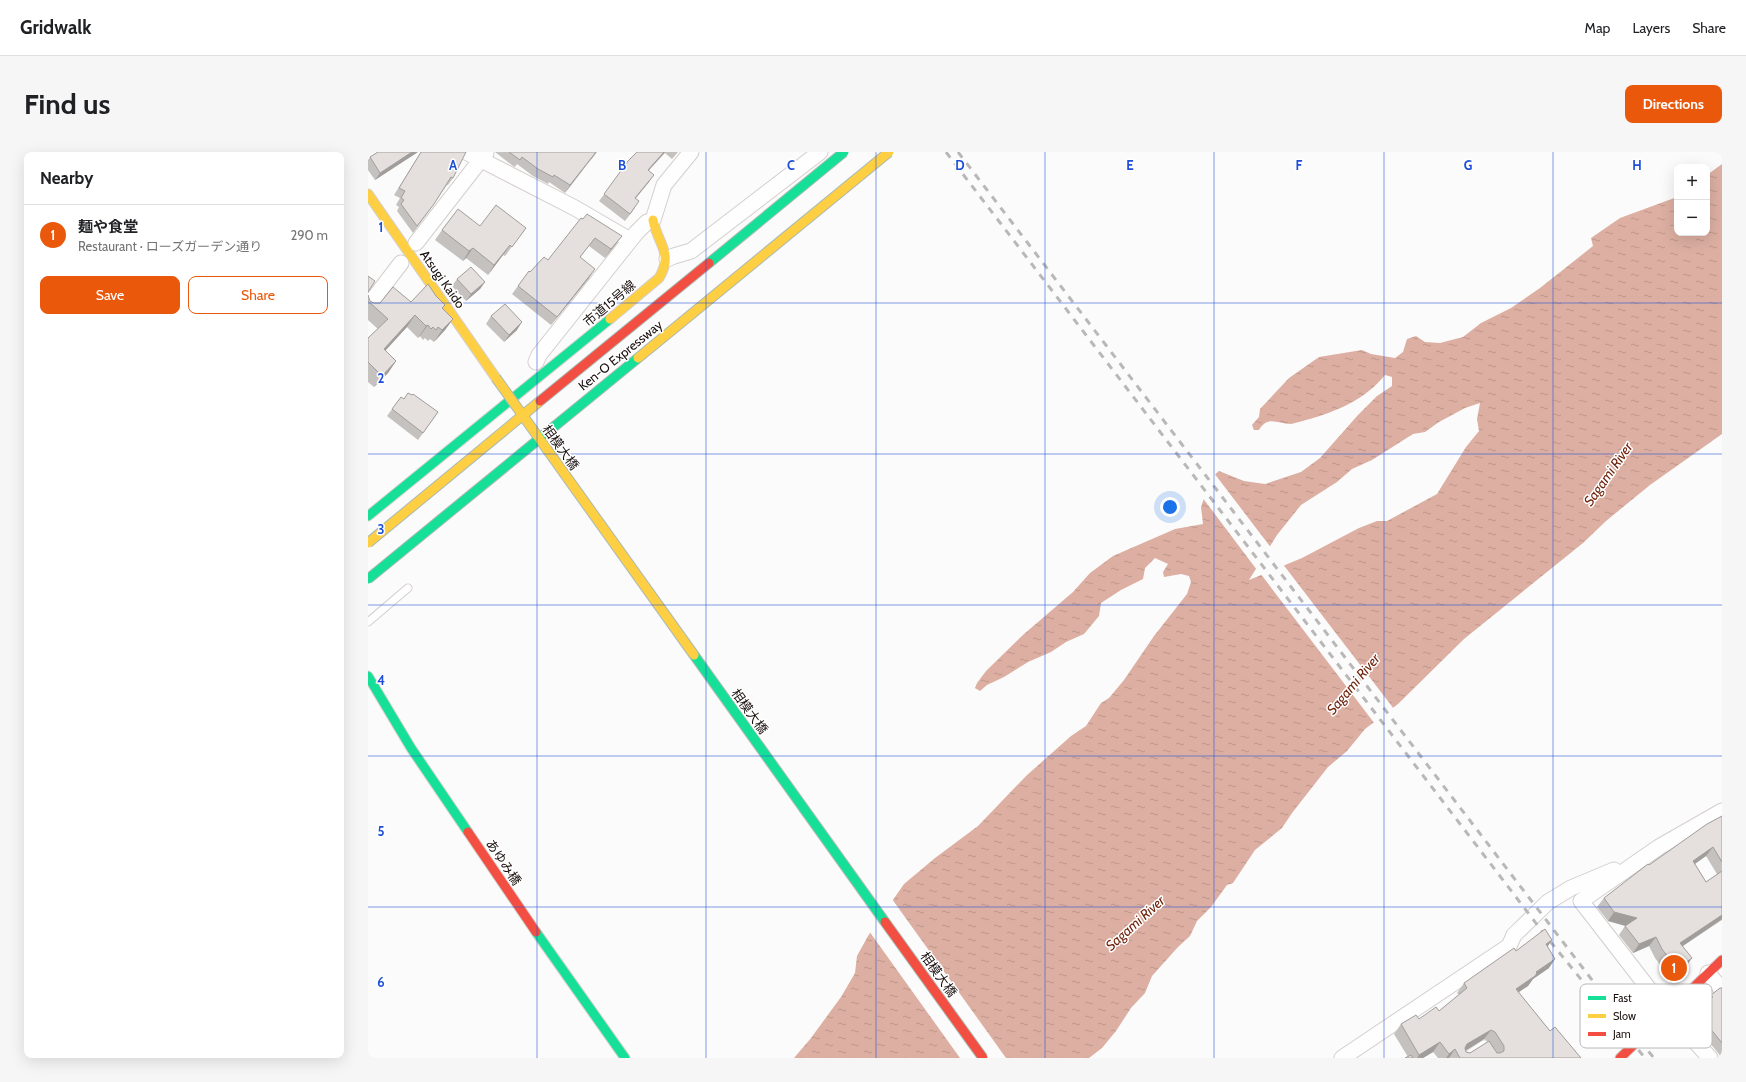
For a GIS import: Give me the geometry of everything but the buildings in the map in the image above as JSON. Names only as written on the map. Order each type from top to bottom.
[{"type":"main road","name":"Ken-O Expressway","points":[[368,543],[844,152]]},
{"type":"main road","name":"Ken-O Expressway","points":[[368,579],[889,152]]},
{"type":"main road","name":"Atsugi Kaido","points":[[368,194],[496,378]]},
{"type":"main road","points":[[653,220],[654,230],[665,251],[667,259]]},
{"type":"main road","name":"市道15号線","points":[[368,516],[527,388],[659,278],[664,270],[667,259]]},
{"type":"main road","name":"相模大橋","points":[[496,378],[983,1058]]},
{"type":"main road","name":"あゆみ橋","points":[[368,676],[416,755],[518,906],[624,1058]]},
{"type":"main road","points":[[1696,984],[1722,960]]},
{"type":"main road","points":[[1620,1058],[1630,1048]]},
{"type":"street","points":[[466,152],[484,156],[630,240]]},
{"type":"street","points":[[536,362],[539,355],[630,240],[647,222],[653,220],[664,185],[691,152]]},
{"type":"street","points":[[667,259],[691,251],[820,152]]},
{"type":"street","points":[[416,243],[484,156]]},
{"type":"street","points":[[368,306],[401,263]]},
{"type":"street","points":[[1645,984],[1581,901],[1622,871],[1659,847],[1722,811]]},
{"type":"street","points":[[1342,1058],[1509,946],[1514,935],[1548,902],[1561,893],[1613,870],[1622,871]]},
{"type":"street","points":[[1708,973],[1722,990]]},
{"type":"street","points":[[1701,1048],[1710,1058]]},
{"type":"lane","points":[[368,622],[408,588]]},
{"type":"lane","points":[[1463,1058],[1484,1044],[1493,1058]]},
{"type":"water","name":"Sagami River","points":[[1722,164],[1722,434],[1650,485],[1606,521],[1583,543],[1464,639],[1398,704],[1365,729],[1347,751],[1328,767],[1282,828],[1255,850],[1233,883],[1227,885],[1211,907],[1197,921],[1190,936],[1152,976],[1145,993],[1131,1008],[1116,1031],[1102,1048],[1089,1058],[794,1058],[811,1038],[841,997],[855,973],[857,956],[868,936],[904,884],[935,858],[978,826],[1026,776],[1071,736],[1086,726],[1101,703],[1109,698],[1124,680],[1154,636],[1187,594],[1191,582],[1189,576],[1181,574],[1164,577],[1163,572],[1168,564],[1155,558],[1145,568],[1143,579],[1121,590],[1101,603],[1099,616],[1084,634],[1066,642],[1051,652],[1028,662],[1004,677],[987,685],[980,691],[975,688],[986,671],[1024,634],[1073,592],[1090,573],[1113,556],[1175,529],[1203,524],[1201,507],[1211,478],[1219,471],[1244,481],[1265,484],[1301,472],[1320,458],[1377,396],[1392,386],[1392,377],[1385,375],[1360,398],[1339,409],[1291,424],[1273,421],[1262,425],[1259,430],[1254,430],[1252,425],[1259,417],[1260,409],[1289,378],[1319,357],[1362,350],[1371,354],[1395,358],[1403,352],[1407,339],[1416,336],[1425,342],[1440,343],[1463,337],[1481,323],[1511,308],[1540,288],[1593,246],[1591,238],[1620,218],[1674,198],[1674,236],[1710,236],[1710,173]],"holes":[[[1480,403],[1477,419],[1479,431],[1466,447],[1437,494],[1387,521],[1377,521],[1359,528],[1302,558],[1249,580],[1277,535],[1301,505],[1337,482],[1352,469],[1372,460],[1413,434],[1425,432],[1439,422],[1465,408]]]},
{"type":"pier","points":[[1214,473],[1272,549],[1257,570],[1202,497],[1209,477]]},
{"type":"pier","points":[[1282,563],[1394,709],[1375,724],[1260,573]]},
{"type":"pier","points":[[892,899],[1006,1058],[960,1058],[869,931]]},
{"type":"railway","points":[[946,152],[1545,935],[1585,984]]},
{"type":"railway","points":[[958,152],[1595,984]]},
{"type":"railway","points":[[1637,1048],[1645,1058]]},
{"type":"railway","points":[[1646,1048],[1654,1058]]},
{"type":"traffic: fast","points":[[709,263],[844,152]]},
{"type":"traffic: fast","points":[[368,516],[610,319]]},
{"type":"traffic: fast","points":[[368,579],[638,358]]},
{"type":"traffic: fast","points":[[694,655],[885,922]]},
{"type":"traffic: fast","points":[[368,676],[411,748],[468,832]]},
{"type":"traffic: fast","points":[[536,932],[625,1058]]},
{"type":"traffic: slow","points":[[638,358],[889,152]]},
{"type":"traffic: slow","points":[[368,194],[496,378]]},
{"type":"traffic: slow","points":[[610,319],[659,278],[663,269],[665,262],[664,249],[655,229],[653,220]]},
{"type":"traffic: slow","points":[[496,378],[694,655]]},
{"type":"traffic: slow","points":[[368,543],[540,401]]},
{"type":"traffic: jam","points":[[540,401],[709,263]]},
{"type":"traffic: jam","points":[[468,832],[536,932]]},
{"type":"traffic: jam","points":[[885,922],[983,1058]]},
{"type":"traffic: jam","points":[[1697,984],[1722,960]]},
{"type":"traffic: jam","points":[[1620,1058],[1630,1048]]},
{"type":"place","name":"麺や食堂","points":[[1674,968]]}]
